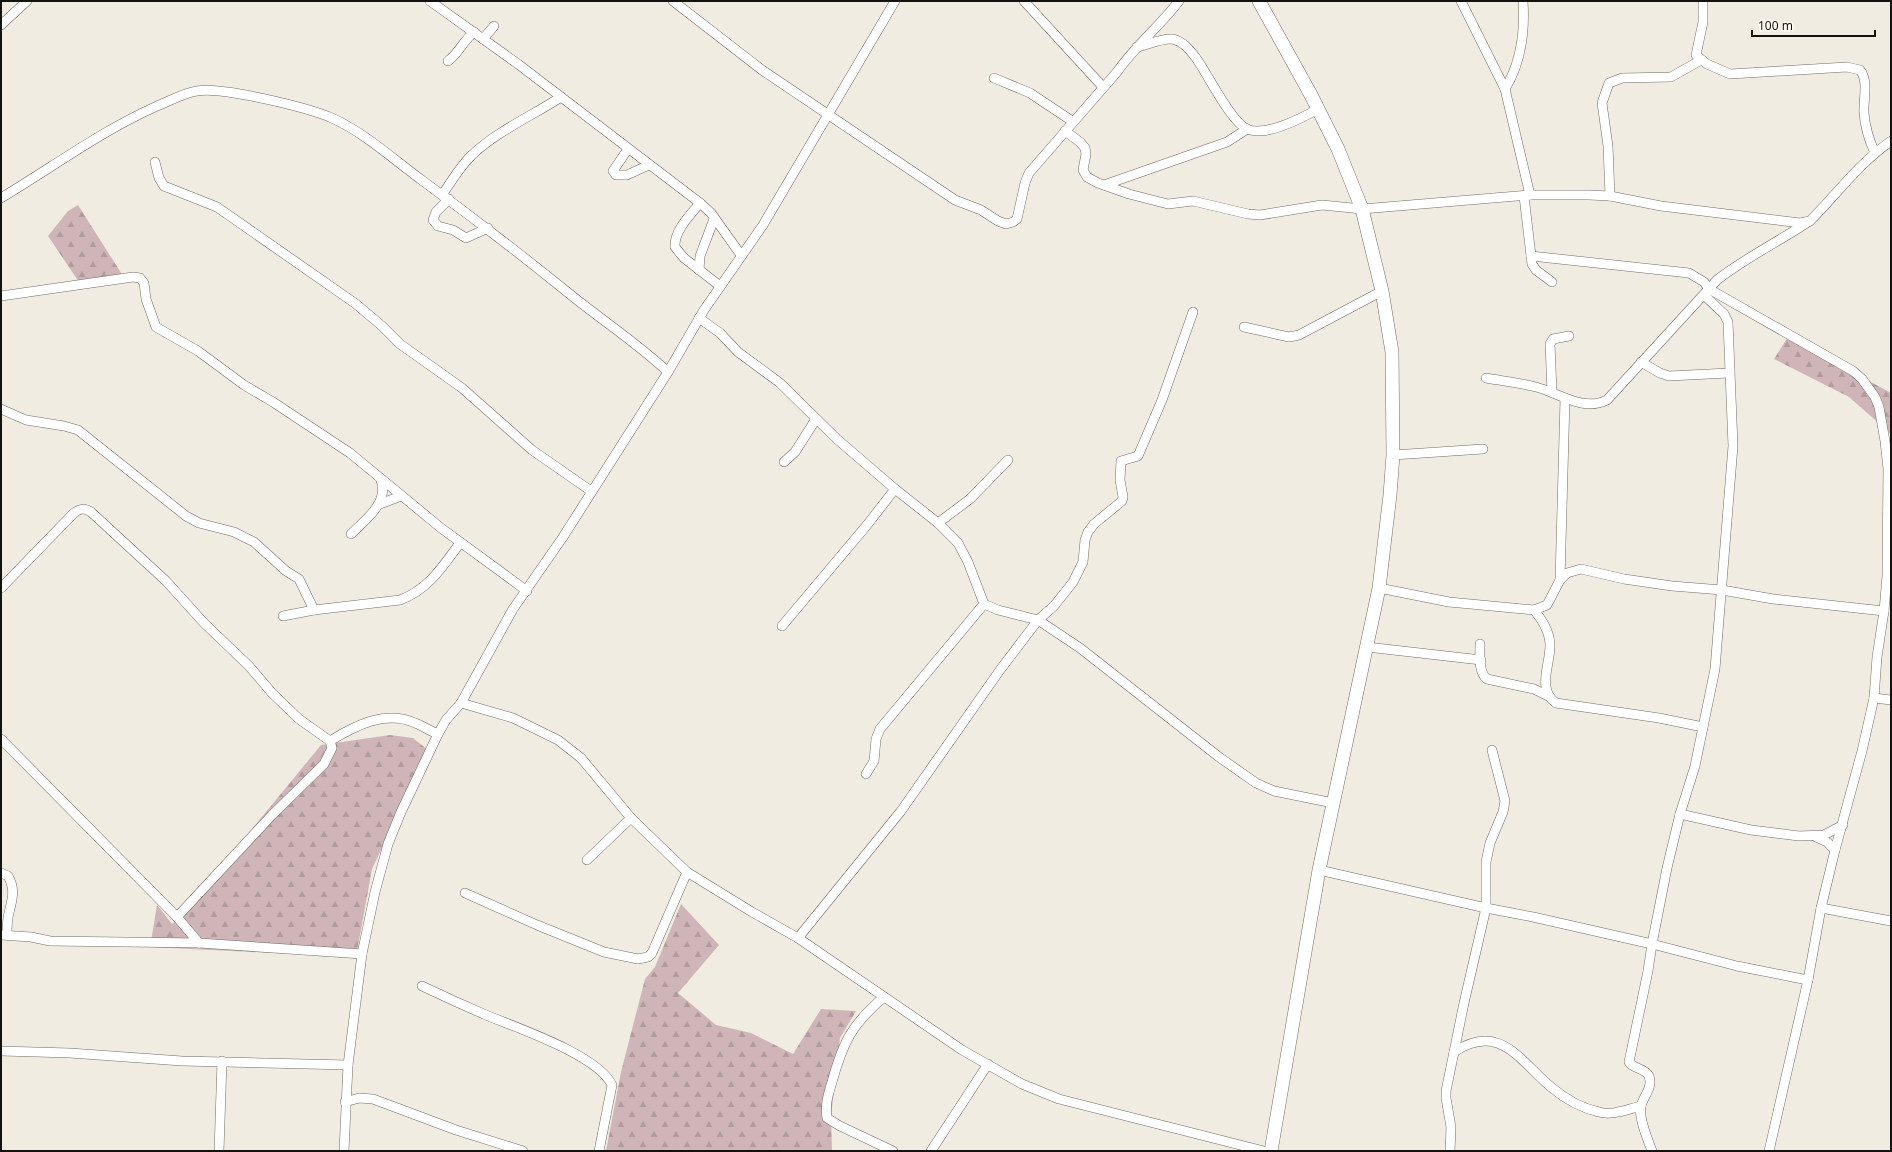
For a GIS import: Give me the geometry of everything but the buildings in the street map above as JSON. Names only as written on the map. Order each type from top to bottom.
[{"type":"street","points":[[1,25],[27,1]]},
{"type":"street","points":[[430,1],[561,97],[700,203],[711,213],[741,255]]},
{"type":"street","points":[[673,1],[762,70],[827,115],[955,200],[981,210],[998,221],[1006,224],[1017,219],[1024,183],[1028,173],[1103,87],[1126,58],[1162,23],[1179,1]]},
{"type":"street","points":[[344,1151],[345,1102],[348,1064],[362,954],[375,892],[388,844],[400,812],[438,734],[446,720],[461,703],[502,626],[563,537],[591,490],[668,372],[720,286],[767,218],[895,1]]},
{"type":"street","points":[[1024,1],[1103,87]]},
{"type":"street","points":[[1259,1],[1338,149],[1362,209],[1382,291],[1392,352],[1393,455],[1390,495],[1379,588],[1319,870],[1271,1151]]},
{"type":"street","points":[[1461,1],[1505,89],[1527,195],[1531,256],[1534,268],[1552,282]]},
{"type":"street","points":[[1505,89],[1515,70],[1521,47],[1524,15],[1523,1]]},
{"type":"street","points":[[1703,1],[1703,22],[1696,55],[1701,60],[1730,74],[1847,67],[1860,70],[1863,75],[1865,85],[1864,111],[1866,130],[1875,153]]},
{"type":"street","points":[[483,39],[494,26]]},
{"type":"street","points":[[448,61],[458,53],[464,42],[474,32]]},
{"type":"street","points":[[1137,48],[1170,39],[1185,45],[1199,62],[1218,94],[1241,125],[1247,129],[1256,130],[1286,125],[1318,109]]},
{"type":"street","points":[[1610,196],[1608,146],[1602,103],[1609,83],[1622,78],[1671,77],[1701,60]]},
{"type":"street","points":[[994,78],[1030,93],[1049,104],[1072,122]]},
{"type":"street","points":[[1,198],[118,124],[182,95],[205,90],[224,91],[270,101],[330,118],[371,142],[488,228],[668,372]]},
{"type":"street","points":[[488,228],[466,238],[453,230],[438,226],[433,220],[466,161],[473,154],[503,131],[561,97]]},
{"type":"street","points":[[1104,185],[1227,142],[1247,129]]},
{"type":"street","points":[[1065,131],[1080,142],[1085,148],[1086,154],[1084,173],[1092,181],[1161,203],[1168,204],[1184,201],[1201,202],[1248,214],[1260,215],[1322,205],[1362,209],[1527,195],[1610,196],[1661,206],[1785,222],[1810,221]]},
{"type":"street","points":[[1486,378],[1521,384],[1552,392],[1580,403],[1599,404],[1607,400],[1706,292],[1734,266],[1781,240],[1810,221],[1875,153],[1891,141]]},
{"type":"street","points":[[628,149],[613,171],[616,175],[627,175],[649,165]]},
{"type":"street","points":[[155,162],[159,178],[164,186],[217,207],[356,304],[382,326],[400,344],[462,388],[532,450],[591,490]]},
{"type":"street","points":[[700,203],[684,224],[675,243],[677,251],[720,286]]},
{"type":"street","points":[[699,270],[700,256],[714,219]]},
{"type":"street","points":[[1531,256],[1679,271],[1697,277],[1706,292],[1727,318],[1733,446],[1715,669],[1695,766],[1680,814],[1667,868],[1629,1062],[1632,1066],[1644,1071],[1649,1077],[1650,1088],[1641,1106],[1643,1124],[1652,1151]]},
{"type":"street","points":[[1,296],[137,276],[144,284],[146,299],[156,327],[198,351],[244,385],[273,402],[350,453],[381,480],[460,543],[527,591]]},
{"type":"street","points":[[1244,327],[1288,337],[1299,335],[1382,291]]},
{"type":"street","points":[[1706,292],[1853,370],[1862,378],[1875,397],[1882,421],[1888,469],[1887,576],[1884,611],[1887,627],[1877,657],[1874,698],[1862,751],[1821,908],[1808,980],[1769,1151]]},
{"type":"street","points":[[798,938],[901,811],[1000,670],[1038,620],[1064,594],[1081,569],[1088,532],[1094,524],[1122,501],[1123,497],[1120,480],[1121,461],[1138,456],[1162,400],[1193,312]]},
{"type":"street","points":[[700,318],[720,333],[738,352],[780,383],[816,419],[895,489],[938,523],[958,543],[968,562],[984,604],[998,610],[1038,620],[1080,648],[1219,757],[1251,779],[1274,791],[1333,802]]},
{"type":"street","points":[[1552,392],[1550,344],[1553,339],[1569,336]]},
{"type":"street","points":[[1641,362],[1660,373],[1669,376],[1729,373]]},
{"type":"street","points":[[1560,580],[1565,398]]},
{"type":"street","points":[[1,409],[26,420],[68,426],[78,430],[186,516],[208,526],[234,532],[254,542],[286,571],[299,579],[314,610]]},
{"type":"street","points":[[784,462],[795,452],[816,419]]},
{"type":"street","points":[[1393,455],[1483,449]]},
{"type":"street","points":[[938,523],[970,500],[1008,460]]},
{"type":"street","points":[[380,504],[384,492],[381,480]]},
{"type":"street","points":[[782,626],[867,525],[895,489]]},
{"type":"street","points":[[351,534],[380,504],[401,496]]},
{"type":"street","points":[[1,588],[74,513],[78,510],[86,509],[166,581],[204,624],[249,666],[299,719],[330,741],[332,748],[324,764],[272,815],[177,918]]},
{"type":"street","points":[[283,616],[314,610],[400,600],[414,595],[430,581],[460,543]]},
{"type":"street","points":[[1379,588],[1450,602],[1534,610],[1547,605],[1560,580],[1567,573],[1581,569],[1624,579],[1722,590],[1773,599],[1884,611]]},
{"type":"street","points":[[866,774],[874,761],[876,739],[880,729],[984,604]]},
{"type":"street","points":[[1534,610],[1543,622],[1550,644],[1546,682],[1548,696]]},
{"type":"street","points":[[1480,644],[1484,677],[1487,680],[1534,689],[1561,705],[1659,718],[1703,727]]},
{"type":"street","points":[[1367,647],[1481,660]]},
{"type":"street","points":[[1874,698],[1891,700]]},
{"type":"street","points":[[461,703],[513,718],[558,740],[588,766],[631,818],[687,872],[798,938],[962,1050],[1022,1084],[1058,1099],[1264,1151]]},
{"type":"street","points":[[330,741],[358,725],[377,719],[405,720],[438,734]]},
{"type":"street","points":[[1,739],[177,918],[199,943]]},
{"type":"street","points":[[1450,1151],[1451,1127],[1446,1098],[1454,1052],[1486,908],[1486,862],[1490,843],[1503,812],[1505,801],[1492,750]]},
{"type":"street","points":[[1680,814],[1751,830],[1799,836],[1816,836],[1830,832],[1843,825]]},
{"type":"street","points":[[587,860],[631,818]]},
{"type":"street","points":[[1816,836],[1827,842],[1835,850]]},
{"type":"street","points":[[1319,870],[1652,944],[1737,966],[1808,980]]},
{"type":"street","points":[[465,893],[574,941],[604,952],[638,959],[648,957],[652,953],[687,872]]},
{"type":"street","points":[[1,873],[8,876],[13,889],[8,921],[4,935],[50,941],[199,943],[362,954]]},
{"type":"street","points":[[1821,908],[1891,921]]},
{"type":"street","points":[[422,986],[552,1041],[602,1072],[610,1080],[612,1085],[599,1151]]},
{"type":"street","points":[[884,997],[861,1018],[849,1034],[841,1050],[825,1106],[827,1118],[840,1126],[893,1151]]},
{"type":"street","points":[[1454,1052],[1467,1044],[1483,1040],[1496,1043],[1512,1050],[1551,1087],[1568,1099],[1585,1108],[1600,1113],[1617,1112],[1641,1106]]},
{"type":"street","points":[[1,1051],[64,1052],[182,1062],[222,1061],[348,1064]]},
{"type":"street","points":[[219,1151],[222,1061]]},
{"type":"street","points":[[931,1151],[988,1064]]},
{"type":"street","points":[[345,1102],[359,1098],[373,1099],[456,1130],[521,1151]]},
{"type":"green space","points":[[78,205],[123,276],[79,282],[48,236],[68,211]]},
{"type":"green space","points":[[1788,337],[1891,393],[1891,434],[1849,397],[1774,359]]},
{"type":"green space","points":[[390,735],[413,738],[428,750],[372,869],[356,957],[150,947],[157,905],[172,924],[178,919],[321,745]]},
{"type":"green space","points":[[681,904],[719,945],[678,993],[716,1025],[751,1033],[793,1054],[821,1009],[856,1011],[840,1038],[831,1117],[832,1151],[606,1151],[621,1072],[645,979],[655,967]]}]
